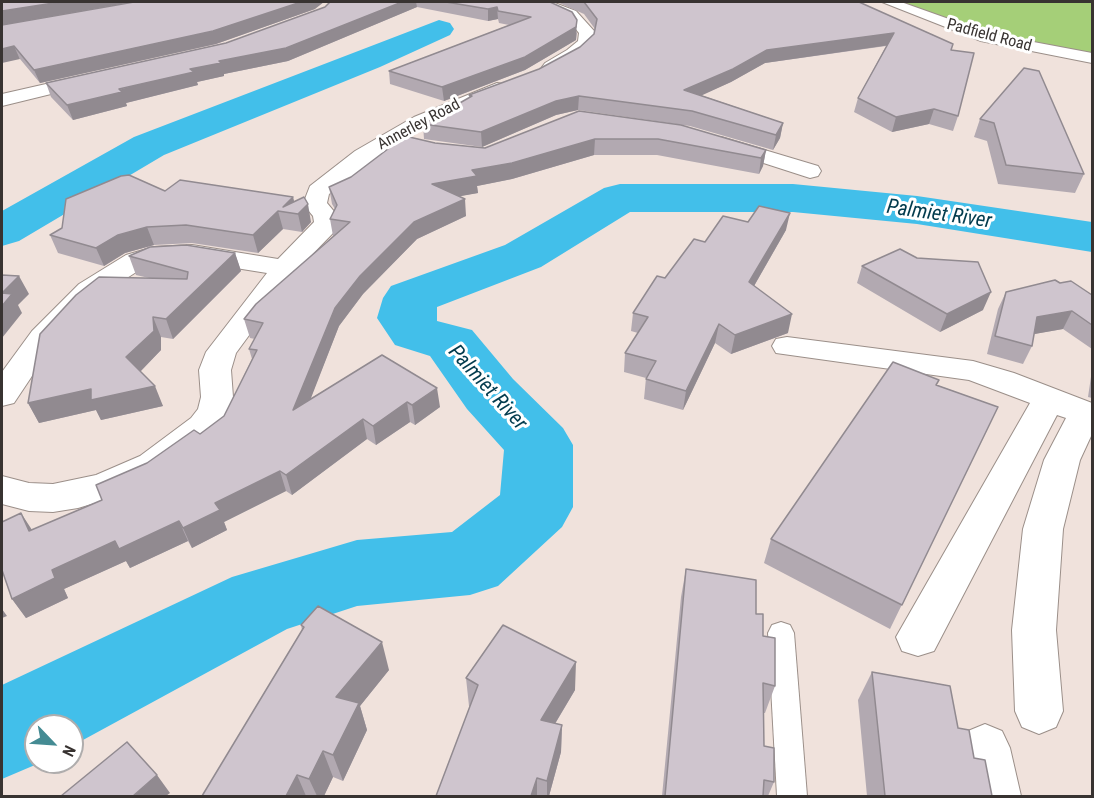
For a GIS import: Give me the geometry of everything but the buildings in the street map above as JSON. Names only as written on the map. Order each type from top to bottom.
[{"type":"street","points":[[532,76],[573,54],[588,38],[578,20],[562,9],[540,2]]},
{"type":"street","name":"Padfield Road","points":[[889,2],[987,38],[1092,58]]},
{"type":"street","points":[[2,100],[109,75]]},
{"type":"street","name":"Annerley Road","points":[[285,268],[321,232],[326,222],[325,215],[315,204],[314,198],[324,185],[390,139],[467,100],[509,84]]},
{"type":"street","points":[[699,136],[810,171]]},
{"type":"street","points":[[390,139],[418,146]]},
{"type":"street","points":[[2,395],[44,337],[89,290],[135,261],[154,255],[192,253],[285,268],[221,352],[215,370],[217,397],[213,411],[203,426],[184,442],[153,465],[108,485],[78,494],[41,497],[2,490]]},
{"type":"street","points":[[787,346],[928,363],[973,371],[1089,414],[1062,460],[1043,529],[1034,630],[1039,711]]},
{"type":"street","points":[[918,637],[1049,399]]},
{"type":"street","points":[[985,748],[995,796]]},
{"type":"lane","points":[[781,633],[792,796]]},
{"type":"green space","points":[[895,2],[1092,2],[1092,56],[980,33]]},
{"type":"waterway","name":"Palmiet River","points":[[2,231],[149,146],[368,60],[439,29]]},
{"type":"waterway","name":"Palmiet River","points":[[2,733],[261,602],[357,573],[470,563],[536,507],[539,445],[490,394],[451,343],[416,333],[406,318],[411,298],[523,256],[620,198],[793,198],[917,210],[1092,237]]}]
